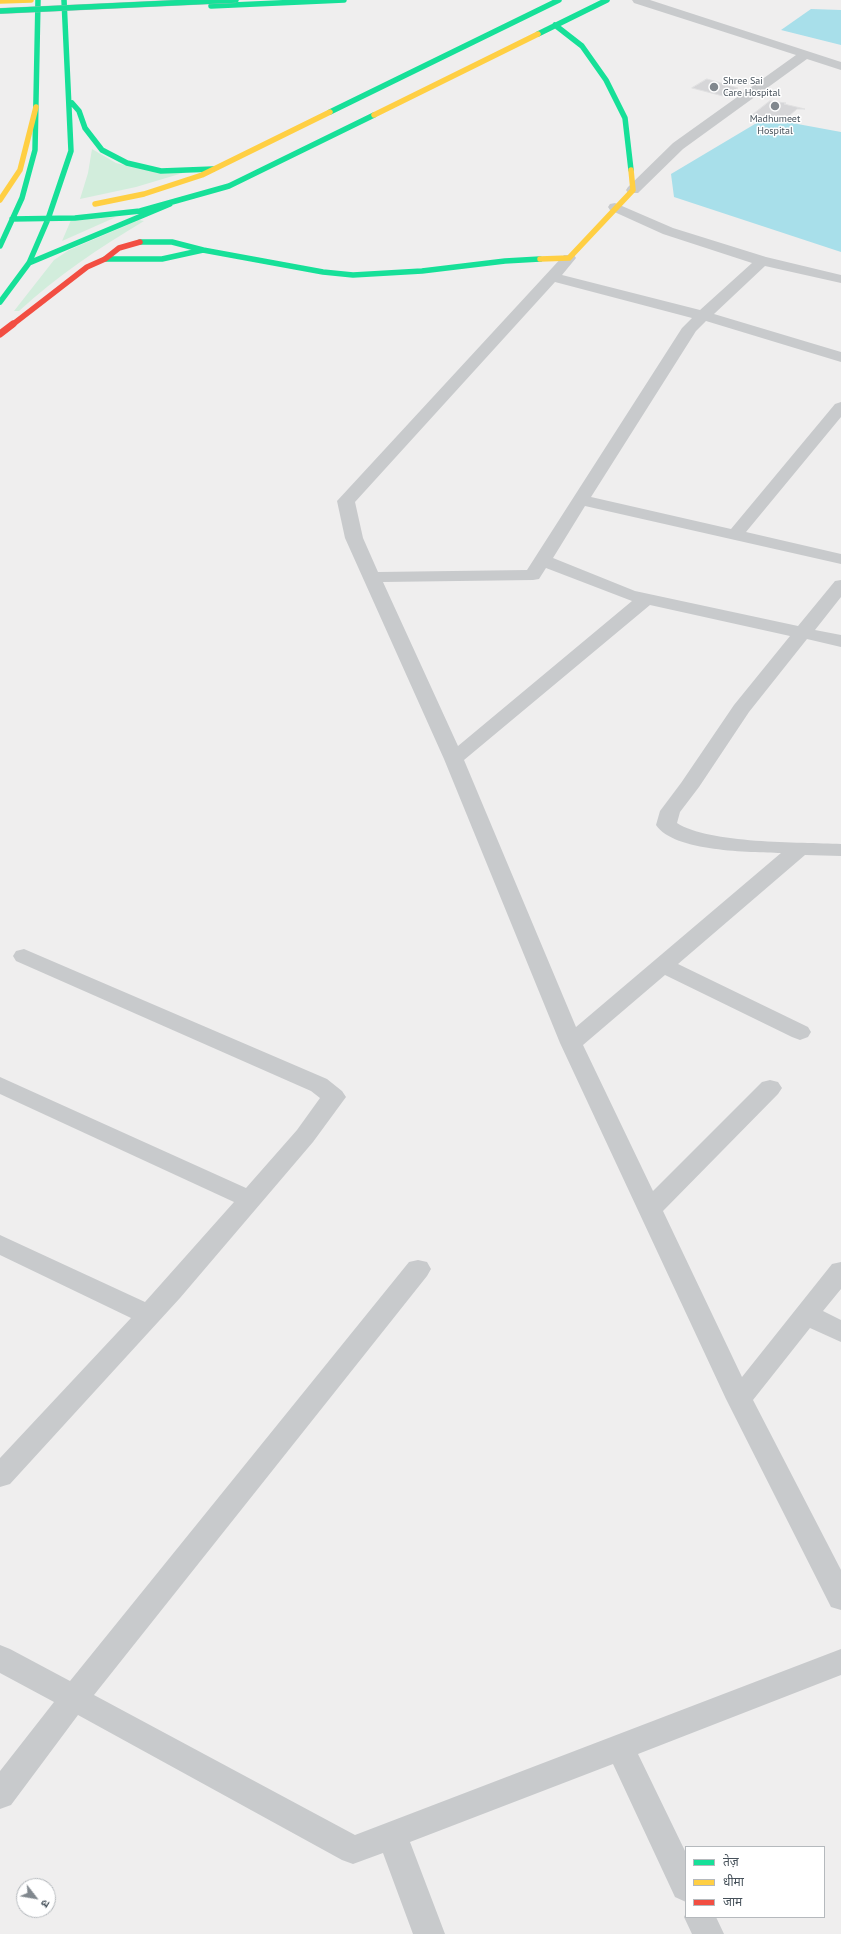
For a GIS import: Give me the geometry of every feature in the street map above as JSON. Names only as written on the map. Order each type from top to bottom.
[{"type":"main road","points":[[0,1],[31,0]]},
{"type":"main road","points":[[0,246],[22,198],[35,150],[38,0]]},
{"type":"main road","points":[[0,302],[29,263],[48,219],[48,208],[72,151],[68,99],[64,0]]},
{"type":"main road","points":[[0,11],[236,0]]},
{"type":"main road","points":[[64,13],[344,0]]},
{"type":"main road","points":[[86,205],[144,194],[202,175],[559,0]]},
{"type":"main road","points":[[12,219],[48,219],[126,213],[170,204],[229,186],[607,0]]},
{"type":"main road","points":[[0,16],[38,14]]},
{"type":"main road","points":[[0,334],[87,267],[105,259],[119,248],[135,242],[160,240],[186,243],[203,250],[322,272],[353,275],[422,271],[505,261],[569,258],[615,207],[633,190],[625,118],[606,80],[582,46],[555,26]]},
{"type":"main road","points":[[417,69],[449,78]]},
{"type":"main road","points":[[68,99],[79,111],[85,128],[102,150],[127,163],[161,171],[213,170]]},
{"type":"main road","points":[[0,200],[20,170],[36,105]]},
{"type":"main road","points":[[29,263],[170,204]]},
{"type":"main road","points":[[18,206],[32,207]]},
{"type":"main road","points":[[48,208],[65,207]]},
{"type":"main road","points":[[105,259],[162,259],[203,250]]},
{"type":"street","points":[[638,0],[841,66]]},
{"type":"street","points":[[633,190],[678,146],[806,54]]},
{"type":"street","points":[[615,207],[668,231],[762,261],[841,279]]},
{"type":"street","points":[[569,258],[346,501],[354,538],[454,759],[571,1043],[739,1399],[841,1598]]},
{"type":"street","points":[[372,577],[533,575],[690,328],[762,261]]},
{"type":"street","points":[[552,277],[704,316],[841,357]]},
{"type":"street","points":[[735,535],[841,407]]},
{"type":"street","points":[[580,500],[841,559]]},
{"type":"street","points":[[542,560],[630,596],[841,641]]},
{"type":"street","points":[[841,585],[741,709],[689,787],[670,811],[666,825],[673,832],[701,841],[841,850]]},
{"type":"street","points":[[454,759],[646,599]]},
{"type":"street","points":[[571,1043],[800,848]]},
{"type":"street","points":[[0,1476],[149,1315],[305,1136],[334,1097],[319,1085],[24,956]]},
{"type":"street","points":[[662,965],[800,1032]]},
{"type":"street","points":[[0,1085],[249,1200]]},
{"type":"street","points":[[649,1210],[770,1088]]},
{"type":"street","points":[[0,1244],[149,1315]]},
{"type":"street","points":[[0,1795],[74,1698],[418,1269]]},
{"type":"street","points":[[739,1399],[841,1271]]},
{"type":"street","points":[[806,1314],[841,1332]]},
{"type":"street","points":[[0,1658],[352,1850],[841,1662]]},
{"type":"street","points":[[620,1747],[685,1885]]},
{"type":"street","points":[[392,1834],[430,1934]]},
{"type":"street","points":[[700,1918],[708,1934]]},
{"type":"green space","points":[[92,149],[116,163],[124,165],[186,172],[136,187],[80,199],[88,173]]},
{"type":"green space","points":[[116,217],[62,241],[71,220]]},
{"type":"green space","points":[[139,220],[144,221],[79,263],[33,298],[19,311],[14,311],[54,260],[69,250]]},
{"type":"water","points":[[811,9],[841,10],[841,45],[781,30]]},
{"type":"water","points":[[765,118],[841,132],[841,252],[674,197],[671,174]]},
{"type":"building","points":[[707,79],[738,88],[723,96],[692,88]]},
{"type":"building","points":[[770,101],[786,103],[784,104],[805,109],[797,109],[789,116],[784,115],[776,122],[751,116]]},
{"type":"traffic: fast","points":[[0,246],[22,198],[35,150],[38,0]]},
{"type":"traffic: fast","points":[[0,302],[29,263],[48,219],[71,151],[64,0]]},
{"type":"traffic: fast","points":[[0,11],[236,0]]},
{"type":"traffic: fast","points":[[211,6],[344,0]]},
{"type":"traffic: fast","points":[[330,112],[559,0]]},
{"type":"traffic: fast","points":[[538,34],[607,0]]},
{"type":"traffic: fast","points":[[555,25],[582,46],[606,80],[625,118],[631,170]]},
{"type":"traffic: fast","points":[[72,103],[79,111],[85,128],[102,150],[127,163],[161,171],[213,169]]},
{"type":"traffic: fast","points":[[12,219],[75,218],[140,211],[229,186],[374,115]]},
{"type":"traffic: fast","points":[[29,263],[170,204]]},
{"type":"traffic: fast","points":[[105,259],[162,259],[203,250],[172,242],[140,242]]},
{"type":"traffic: fast","points":[[203,250],[323,272],[353,275],[422,271],[505,261],[540,259]]},
{"type":"traffic: slow","points":[[0,1],[31,0]]},
{"type":"traffic: slow","points":[[374,115],[538,34]]},
{"type":"traffic: slow","points":[[0,200],[20,170],[36,107]]},
{"type":"traffic: slow","points":[[95,204],[144,194],[202,175],[330,112]]},
{"type":"traffic: slow","points":[[540,259],[569,258],[633,190],[631,170]]},
{"type":"traffic: jam","points":[[0,334],[87,267],[105,259],[119,248],[140,242]]},
{"type":"place","name":"Shree Sai Care Hospital","points":[[714,87]]},
{"type":"place","name":"Madhumeet Hospital","points":[[775,106]]}]
